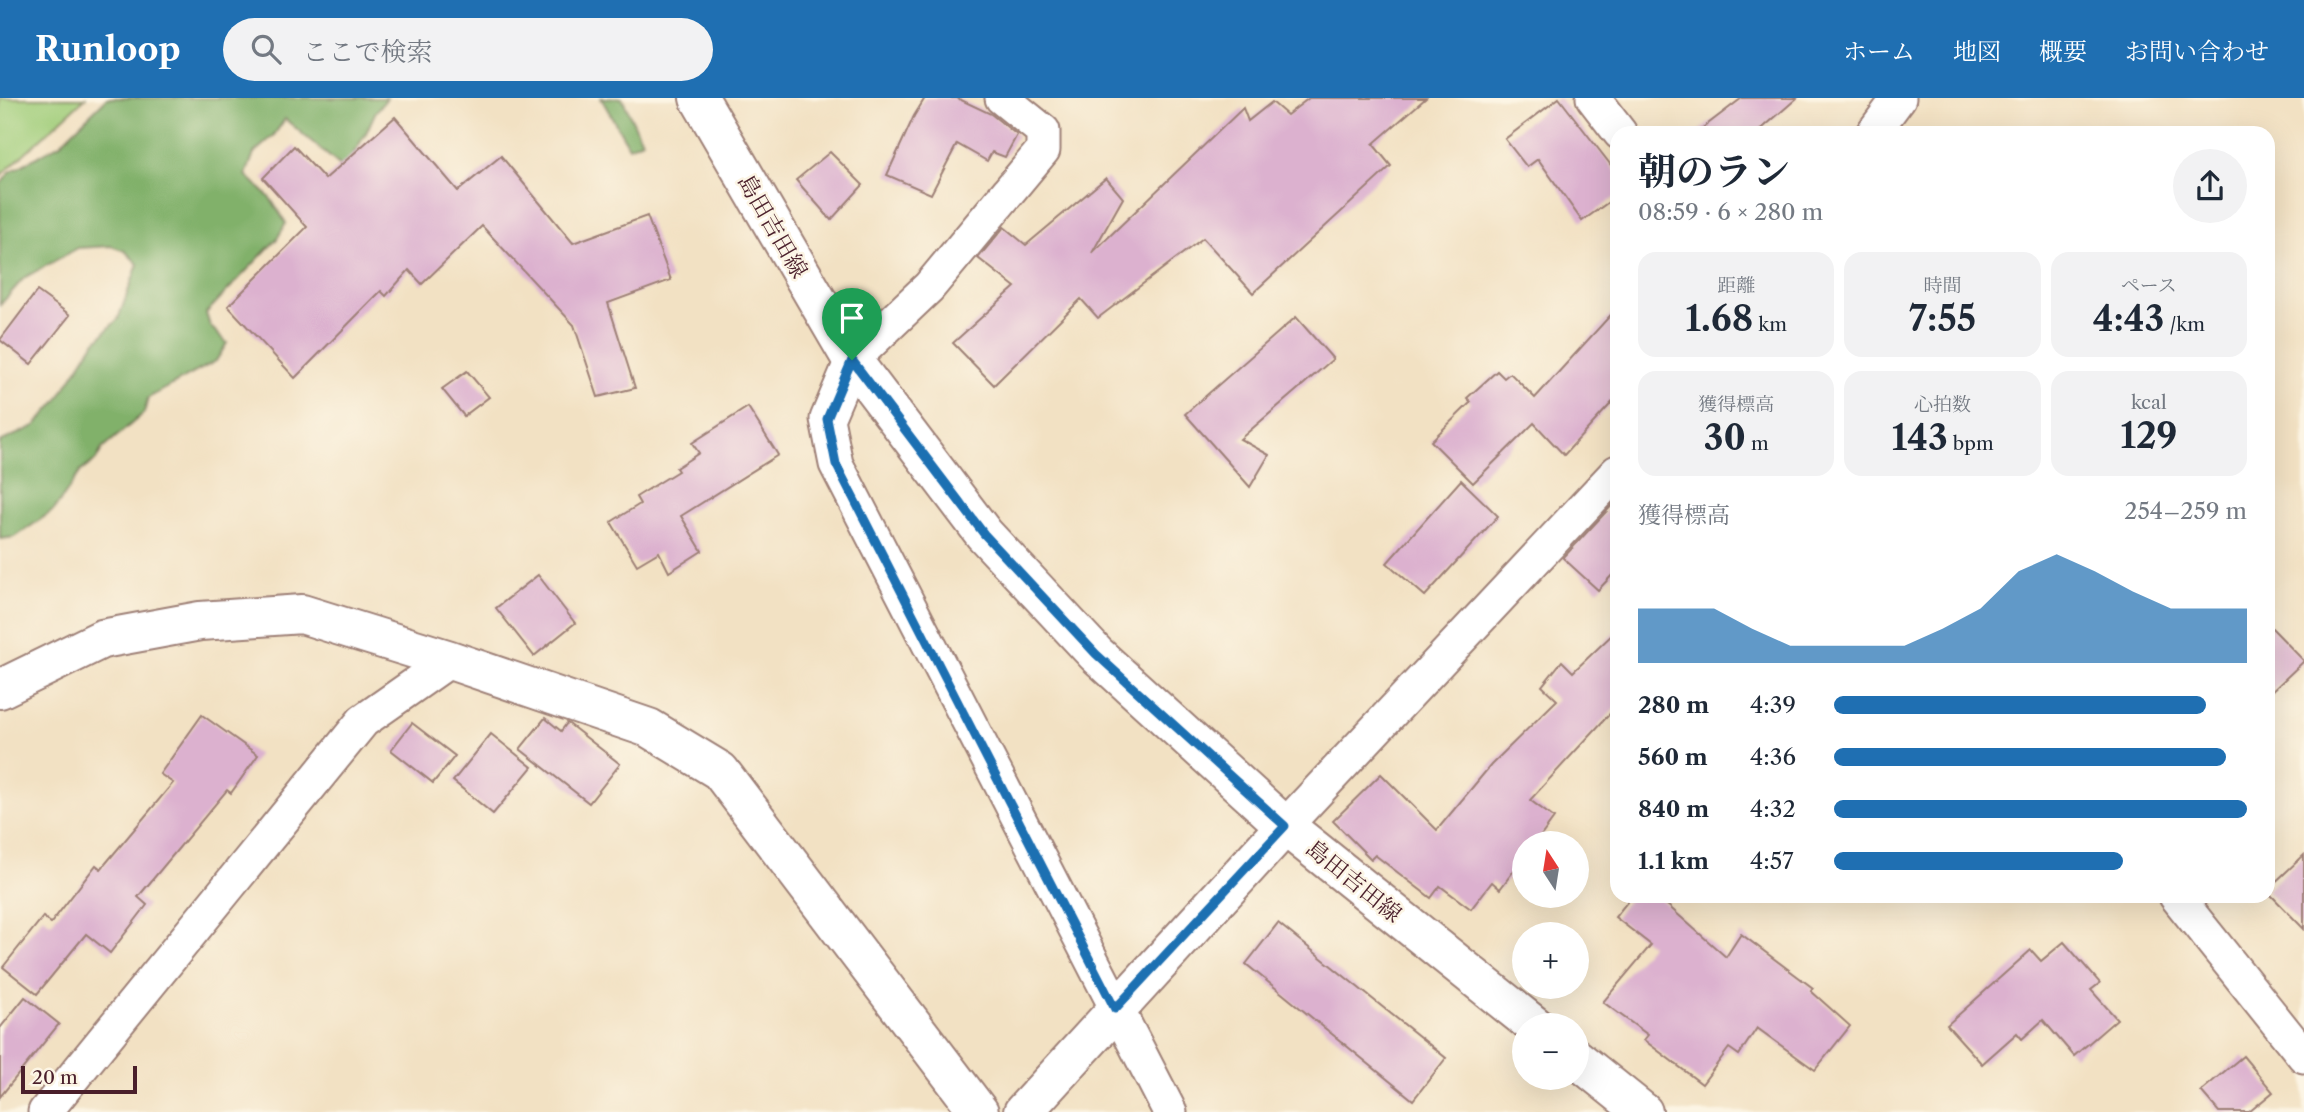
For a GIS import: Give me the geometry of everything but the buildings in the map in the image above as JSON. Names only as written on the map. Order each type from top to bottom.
[{"type":"street","name":"島田吉田線","points":[[699,98],[852,360],[984,534],[1096,654],[1285,826],[1519,1013]]},
{"type":"street","points":[[1002,98],[1043,131],[1043,150],[929,286],[852,360],[827,419],[836,464],[1170,1112]]},
{"type":"street","points":[[1593,98],[1615,126]]},
{"type":"street","points":[[1878,126],[1899,98]]},
{"type":"street","points":[[1023,1112],[1115,1009],[1610,479]]},
{"type":"street","points":[[0,689],[102,639],[200,621],[302,614],[450,660],[649,728],[720,771],[979,1112]]},
{"type":"street","points":[[46,1112],[363,721],[450,660]]},
{"type":"street","points":[[2182,903],[2304,1056]]},
{"type":"street","points":[[1589,1069],[1643,1112]]},
{"type":"green space","points":[[0,98],[85,98],[0,176]]},
{"type":"green space","points":[[107,98],[387,98],[375,113],[344,169],[285,119],[274,135],[254,153],[246,175],[270,198],[286,223],[277,239],[206,313],[210,326],[227,343],[216,361],[148,398],[144,413],[81,471],[54,510],[15,537],[0,539],[0,442],[35,426],[57,401],[94,343],[118,319],[138,264],[125,251],[111,246],[78,248],[24,278],[0,305],[0,185],[10,172],[60,144]]},
{"type":"green space","points":[[601,98],[622,98],[642,141],[629,147]]},
{"type":"route","points":[[852,360],[984,534],[1096,654],[1285,826],[1115,1009],[836,464],[827,419],[852,360]]}]
